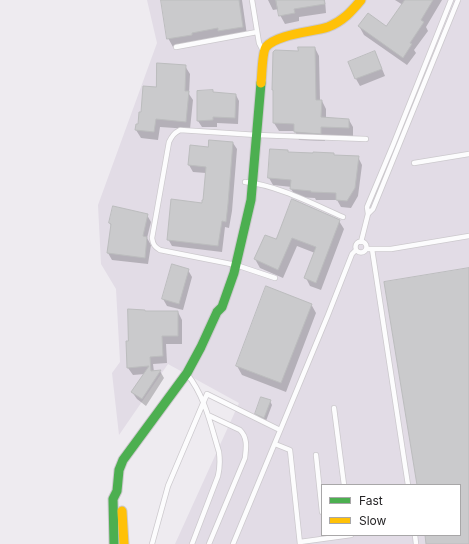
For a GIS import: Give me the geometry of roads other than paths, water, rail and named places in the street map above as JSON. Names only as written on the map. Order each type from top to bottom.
[{"type":"street","points":[[114,544],[113,499],[117,491],[119,470],[123,460],[187,373],[217,312],[222,308],[234,273],[233,264],[251,200],[249,183],[253,135],[262,48],[267,36],[330,17],[338,12],[350,0]]},
{"type":"street","points":[[262,48],[274,41],[299,33],[327,27],[344,19],[361,0]]},
{"type":"street","points":[[117,491],[122,498],[124,544]]},
{"type":"lane","points":[[252,0],[257,32],[262,48]]},
{"type":"lane","points":[[233,544],[352,254],[356,250],[356,245],[361,242],[368,214],[367,207],[451,0]]},
{"type":"lane","points":[[368,214],[373,209],[458,0]]},
{"type":"lane","points":[[176,47],[257,32]]},
{"type":"lane","points":[[275,278],[233,264],[160,250],[155,247],[152,238],[172,136],[175,132],[180,130],[253,135],[366,139]]},
{"type":"lane","points":[[414,163],[469,154]]},
{"type":"lane","points":[[249,183],[286,192],[343,217]]},
{"type":"lane","points":[[356,250],[362,253],[369,249],[391,250],[469,236]]},
{"type":"lane","points":[[361,242],[366,244],[369,249],[408,484]]},
{"type":"lane","points":[[187,373],[193,381],[208,415],[220,459],[218,476],[192,544]]},
{"type":"lane","points":[[152,544],[168,486],[207,394],[280,430]]},
{"type":"lane","points":[[334,408],[344,484]]},
{"type":"lane","points":[[208,415],[240,430],[245,438],[246,446],[245,458],[209,544]]},
{"type":"lane","points":[[274,444],[290,450],[300,543],[325,537],[338,536]]},
{"type":"lane","points":[[316,455],[321,502]]}]
